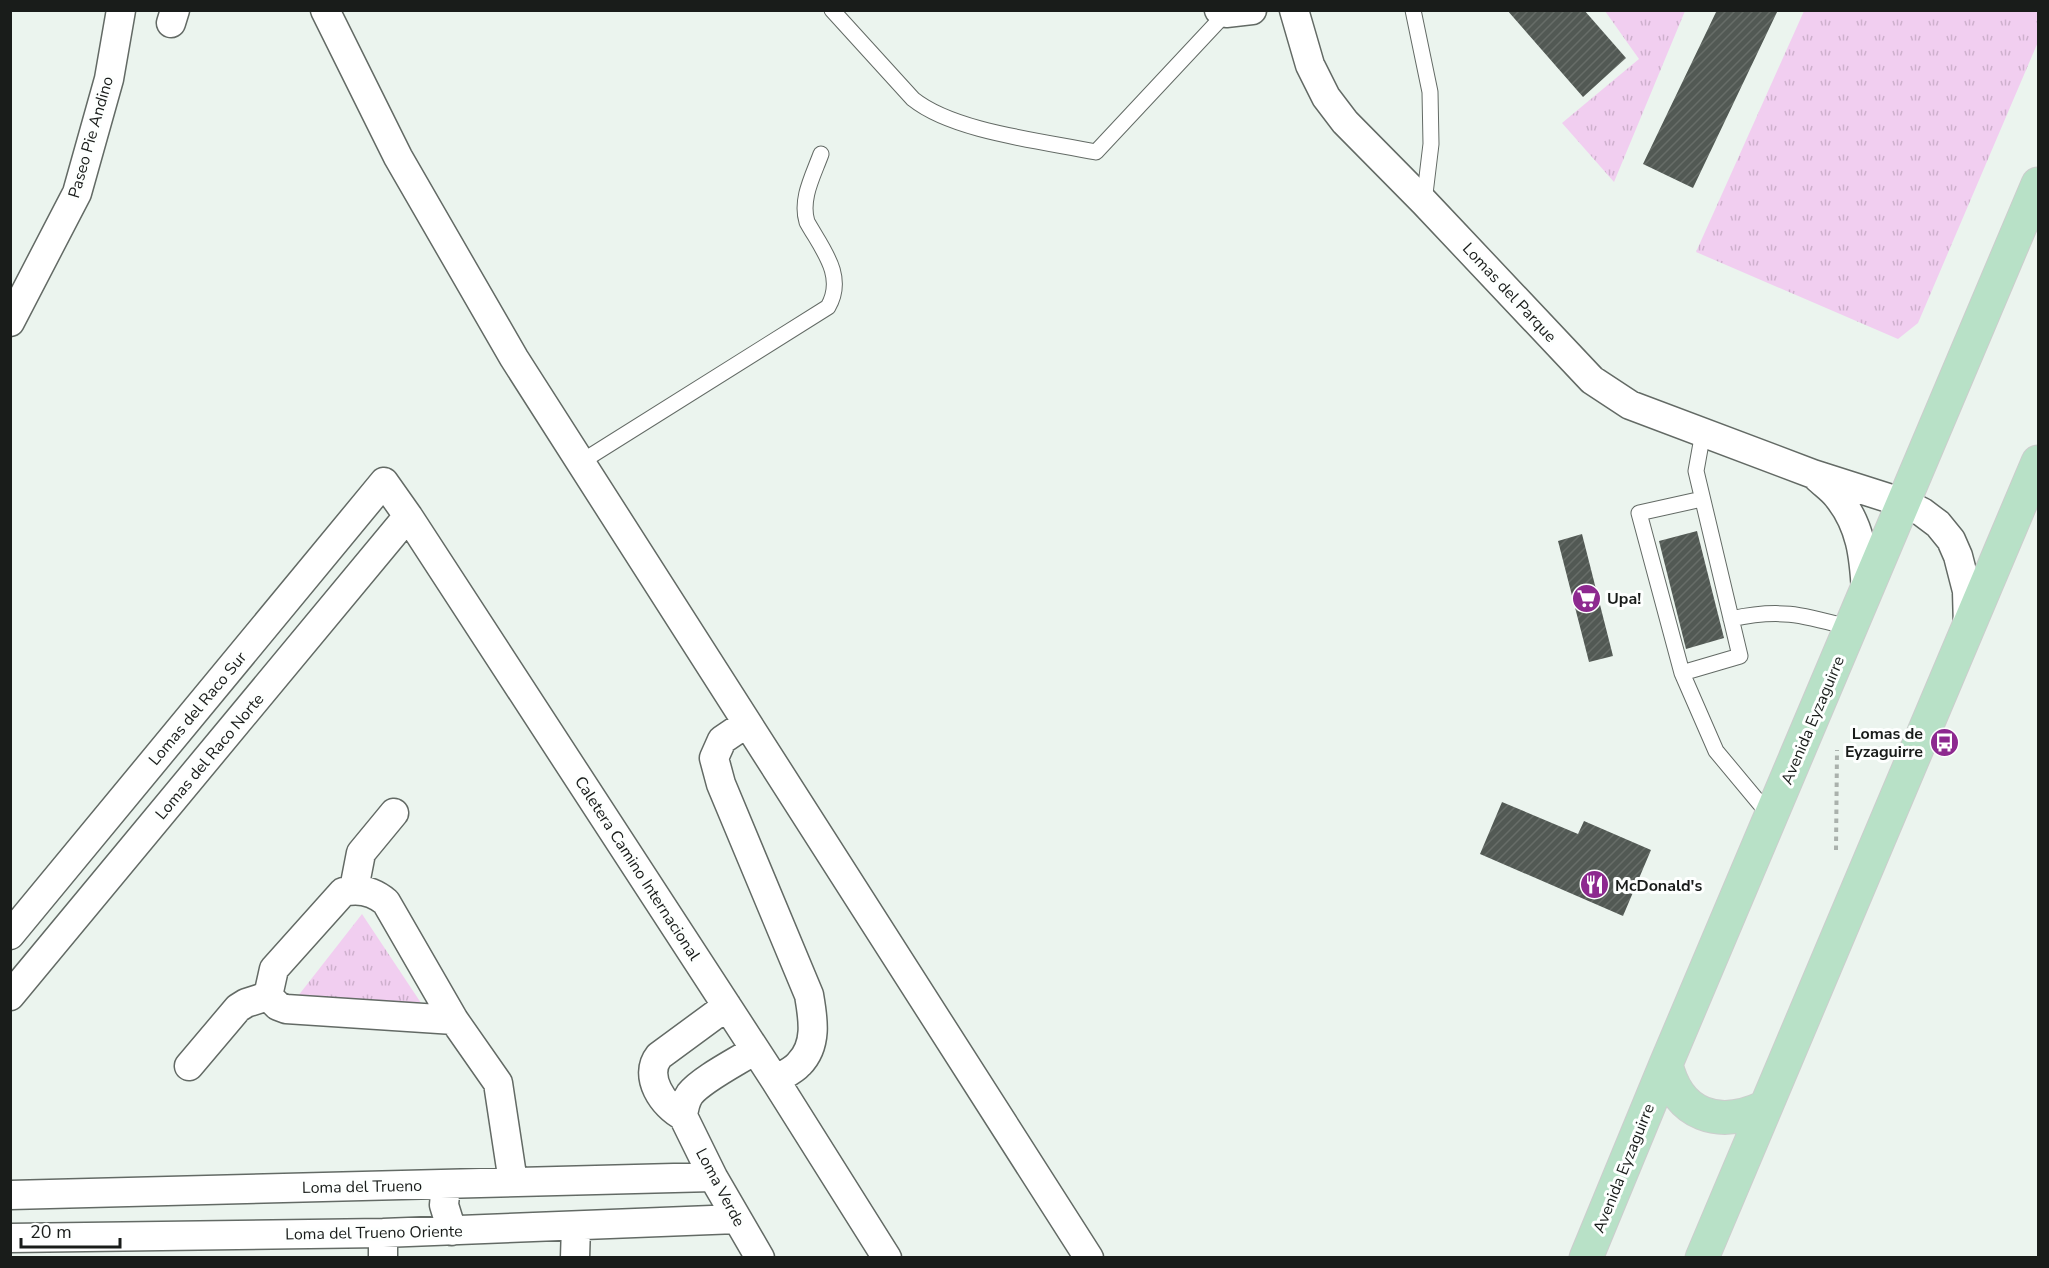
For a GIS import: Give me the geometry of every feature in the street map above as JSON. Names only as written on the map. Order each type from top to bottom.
[{"type":"main road","name":"Avenida Eyzaguirre","points":[[1586,1257],[2038,184]]},
{"type":"main road","points":[[1702,1257],[2038,462]]},
{"type":"main road","points":[[1666,1064],[1674,1089],[1683,1100],[1706,1115],[1726,1118],[1766,1107]]},
{"type":"street","name":"Paseo Pie Andino","points":[[10,322],[77,193],[109,80],[121,10]]},
{"type":"street","points":[[325,10],[384,129],[439,231],[514,358],[1089,1257]]},
{"type":"street","name":"Lomas del Parque","points":[[1294,10],[1310,65],[1326,97],[1346,122],[1425,202],[1592,380],[1630,405],[1813,474],[1904,503],[1922,512],[1938,524],[1951,540],[1964,573],[1968,600],[1968,630]]},
{"type":"street","name":"Lomas del Parque","points":[[1813,474],[1838,496],[1855,524],[1864,556],[1866,592]]},
{"type":"street","name":"Caletera Camino Internacional","points":[[384,482],[727,1006],[887,1257]]},
{"type":"street","name":"Lomas del Raco Sur","points":[[10,935],[384,482]]},
{"type":"street","name":"Lomas del Raco Norte","points":[[10,996],[408,516]]},
{"type":"street","points":[[294,592],[324,618]]},
{"type":"street","points":[[747,723],[722,740],[714,758],[720,783],[808,995],[814,1023],[809,1050],[799,1064],[775,1080]]},
{"type":"street","points":[[354,889],[361,853],[394,813]]},
{"type":"street","points":[[268,996],[274,969],[343,892],[354,889],[378,895],[387,902],[454,1020],[498,1083],[513,1182]]},
{"type":"street","points":[[268,996],[286,1010],[454,1020]]},
{"type":"street","points":[[189,1066],[238,1008],[268,996]]},
{"type":"street","name":"Loma Verde","points":[[727,1006],[659,1056],[652,1070],[656,1086],[670,1108],[683,1116],[714,1177],[760,1257]]},
{"type":"street","points":[[683,1116],[684,1105],[690,1094],[755,1050]]},
{"type":"street","name":"Loma del Trueno","points":[[10,1195],[714,1177]]},
{"type":"street","points":[[446,1184],[444,1205],[452,1231]]},
{"type":"street","name":"Loma del Trueno Oriente","points":[[10,1238],[383,1245],[452,1231],[737,1219]]},
{"type":"street","points":[[575,1257],[576,1226]]},
{"type":"lane","points":[[832,10],[913,99],[926,109],[979,129],[1096,152],[1233,11]]},
{"type":"lane","points":[[1413,10],[1430,92],[1431,144],[1425,202]]},
{"type":"lane","points":[[581,462],[828,307],[836,287],[835,274],[804,213],[806,196],[821,154]]},
{"type":"lane","points":[[1682,673],[1740,656],[1696,471],[1703,432]]},
{"type":"lane","points":[[1702,499],[1639,513],[1682,673],[1716,751],[1771,817]]},
{"type":"lane","points":[[1731,619],[1766,613],[1802,614],[1851,628]]},
{"type":"path","points":[[1805,737],[1837,744],[1836,857],[1863,875]]},
{"type":"green space","points":[[1605,11],[1685,11],[1614,182],[1562,123],[1639,59]]},
{"type":"green space","points":[[1804,11],[2038,11],[2038,42],[1918,323],[1898,339],[1696,252]]},
{"type":"green space","points":[[362,914],[425,1009],[298,996]]},
{"type":"building","points":[[1507,10],[1584,10],[1626,58],[1583,97]]},
{"type":"building","points":[[1717,10],[1778,10],[1693,188],[1643,164]]},
{"type":"building","points":[[1697,531],[1724,638],[1686,649],[1659,541]]},
{"type":"building","name":"Upa!","points":[[1582,534],[1613,656],[1589,662],[1558,541]]},
{"type":"building","name":"McDonald's","points":[[1502,802],[1578,834],[1584,821],[1651,850],[1623,916],[1480,854]]},
{"type":"place","name":"Upa!","points":[[1586,598]]},
{"type":"place","name":"Lomas de Eyzaguirre","points":[[1944,742]]},
{"type":"place","name":"McDonald's","points":[[1594,885]]}]
